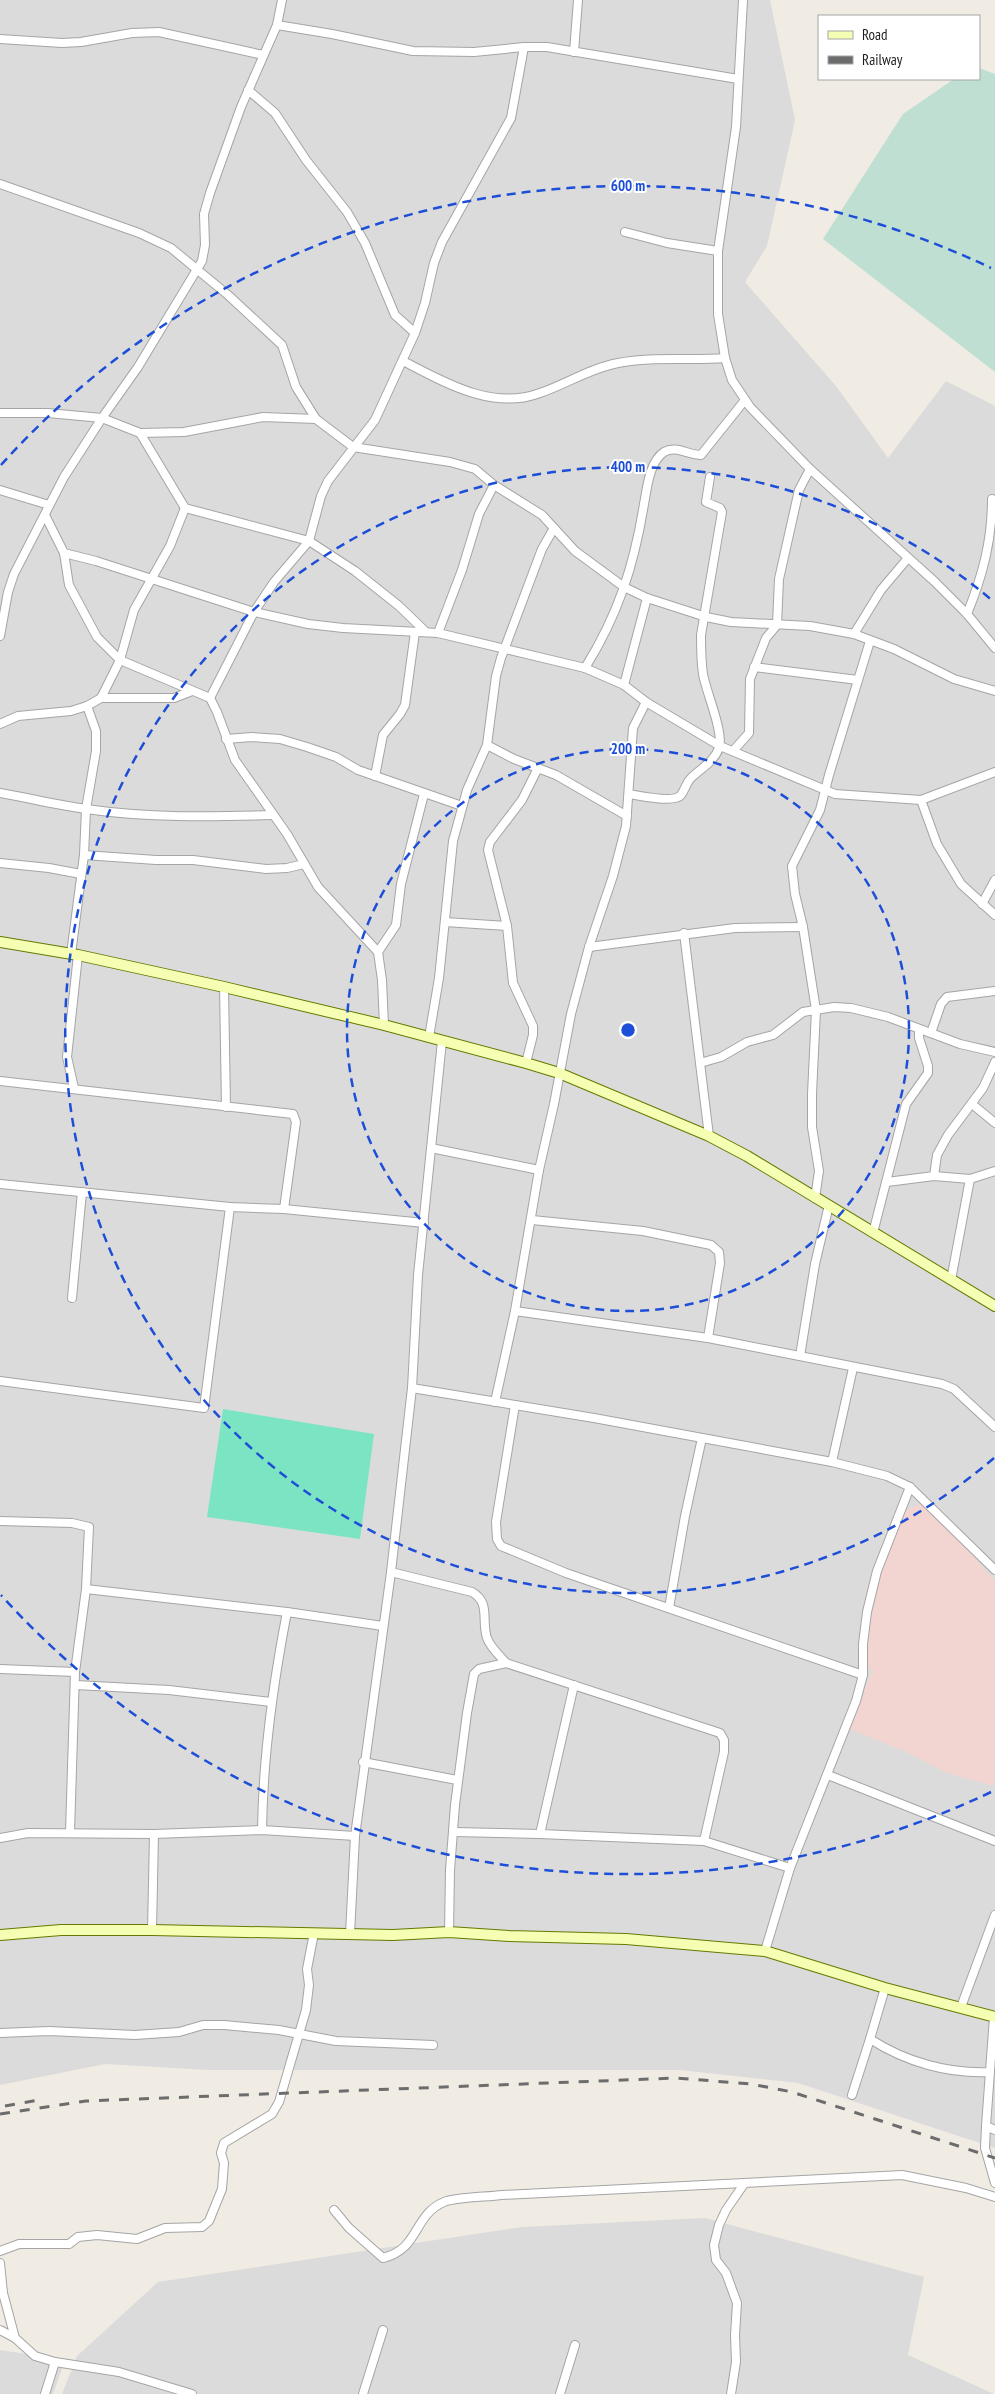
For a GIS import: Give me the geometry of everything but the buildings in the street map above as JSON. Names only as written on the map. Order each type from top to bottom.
[{"type":"street","points":[[0,636],[4,591],[64,477],[138,367],[202,261],[205,245],[204,214],[210,193],[248,90],[277,25],[282,0]]},
{"type":"street","points":[[574,52],[578,0]]},
{"type":"street","points":[[743,0],[736,127],[718,251],[718,314],[725,358],[732,380],[745,400],[810,469],[967,614],[995,648]]},
{"type":"street","points":[[277,25],[413,51],[474,52],[524,47],[547,47],[738,79]]},
{"type":"street","points":[[0,39],[62,43],[81,42],[132,33],[159,32],[263,55]]},
{"type":"street","points":[[210,698],[254,612],[274,582],[309,541],[328,481],[375,420],[415,333],[425,303],[434,262],[442,242],[511,118],[524,47]]},
{"type":"street","points":[[248,90],[275,113],[306,160],[347,212],[365,243],[395,315],[415,333]]},
{"type":"street","points":[[0,184],[139,233],[171,248],[228,295],[282,345],[296,387],[316,419],[353,447],[450,462],[475,469],[494,485],[542,515],[575,551],[624,587],[647,598],[706,617],[731,622],[810,626],[854,634],[894,649],[954,679],[995,691]]},
{"type":"street","points":[[626,232],[667,243],[718,251]]},
{"type":"street","points":[[403,361],[463,391],[483,396],[514,397],[537,394],[616,363],[638,360],[725,358]]},
{"type":"street","points":[[585,668],[612,622],[639,540],[649,477],[660,455],[672,449],[700,456],[745,400]]},
{"type":"street","points":[[0,413],[48,413],[102,418],[140,433],[184,432],[263,417],[316,419]]},
{"type":"street","points":[[140,433],[185,508],[309,541],[355,571],[399,606],[426,632]]},
{"type":"street","points":[[733,751],[749,733],[750,679],[766,638],[776,625],[779,579],[788,537],[799,490],[810,469]]},
{"type":"street","points":[[629,794],[669,799],[681,796],[690,779],[712,760],[720,746],[717,722],[703,674],[701,635],[706,617],[722,512],[720,508],[706,502],[710,477]]},
{"type":"street","points":[[438,633],[462,570],[479,514],[494,485]]},
{"type":"street","points":[[0,490],[49,505]]},
{"type":"street","points":[[967,614],[986,564],[990,540],[992,499]]},
{"type":"street","points":[[101,698],[120,660],[134,610],[150,578],[170,546],[185,508]]},
{"type":"street","points":[[45,515],[64,553],[69,585],[96,637],[120,660],[210,698],[235,760],[273,815],[318,887],[378,952],[382,980],[384,1025]]},
{"type":"street","points":[[429,1037],[439,978],[453,841],[462,806],[479,759],[487,745],[496,676],[504,649],[542,549],[554,528]]},
{"type":"street","points":[[64,553],[150,578],[254,612],[308,624],[438,633],[585,668],[624,685],[646,702],[720,746],[845,796],[921,800],[995,772]]},
{"type":"street","points":[[854,634],[881,590],[908,558]]},
{"type":"street","points":[[624,685],[647,598]]},
{"type":"street","points":[[375,776],[383,735],[405,705],[415,632]]},
{"type":"street","points":[[815,1198],[819,1171],[812,1127],[816,1010],[803,927],[795,894],[792,866],[820,810],[870,641]]},
{"type":"street","points":[[754,667],[858,680]]},
{"type":"street","points":[[0,724],[18,716],[71,711],[87,706],[101,698],[174,698],[192,692]]},
{"type":"street","points":[[495,1402],[515,1311],[539,1170],[571,1014],[589,947],[613,876],[627,816],[633,728],[646,702]]},
{"type":"street","points":[[74,1088],[67,1057],[74,955],[84,855],[86,809],[96,738],[96,731],[87,706]]},
{"type":"street","points":[[226,739],[280,739],[336,757],[358,770],[462,806]]},
{"type":"street","points":[[487,745],[585,791],[627,816]]},
{"type":"street","points":[[526,1063],[533,1035],[533,1026],[513,983],[507,926],[488,850],[490,842],[522,800],[538,768]]},
{"type":"street","points":[[0,793],[86,809],[189,817],[273,815]]},
{"type":"street","points":[[378,952],[396,925],[401,884],[424,794]]},
{"type":"street","points":[[921,800],[937,844],[961,884],[995,915]]},
{"type":"street","points":[[84,855],[156,860],[193,860],[266,869],[287,868],[304,864]]},
{"type":"street","points":[[0,863],[49,868],[81,874]]},
{"type":"street","points":[[982,904],[995,880]]},
{"type":"street","points":[[445,922],[507,926]]},
{"type":"street","points":[[589,947],[735,928],[803,927]]},
{"type":"street","points":[[684,934],[709,1136]]},
{"type":"street","points":[[0,942],[74,955],[224,987],[384,1025],[559,1073],[709,1136],[995,1306]]},
{"type":"street","points":[[224,987],[226,1107]]},
{"type":"street","points":[[931,1034],[941,1004],[947,997],[995,991]]},
{"type":"street","points":[[700,1063],[721,1057],[747,1042],[773,1035],[803,1012],[851,1008],[888,1017],[960,1044],[995,1052]]},
{"type":"street","points":[[873,1233],[887,1182],[896,1136],[906,1104],[928,1073],[928,1066],[919,1038],[919,1030]]},
{"type":"street","points":[[350,1934],[355,1836],[391,1572],[412,1388],[415,1318],[442,1041]]},
{"type":"street","points":[[934,1176],[937,1155],[948,1135],[983,1088],[995,1062]]},
{"type":"street","points":[[0,1081],[289,1113],[295,1117],[284,1209]]},
{"type":"street","points":[[972,1104],[995,1123]]},
{"type":"street","points":[[431,1148],[539,1170]]},
{"type":"street","points":[[887,1182],[934,1176],[970,1179],[995,1171]]},
{"type":"street","points":[[951,1280],[970,1179]]},
{"type":"street","points":[[0,1184],[230,1207],[284,1209],[424,1223]]},
{"type":"street","points":[[72,1298],[82,1192]]},
{"type":"street","points":[[800,1356],[815,1264],[829,1206]]},
{"type":"street","points":[[0,1382],[204,1408],[230,1207]]},
{"type":"street","points":[[532,1220],[643,1231],[711,1245],[719,1252],[720,1264],[708,1338]]},
{"type":"street","points":[[515,1311],[708,1338],[942,1384],[954,1389],[995,1427]]},
{"type":"street","points":[[832,1462],[853,1368]]},
{"type":"street","points":[[412,1388],[832,1462],[886,1476],[910,1487],[995,1570]]},
{"type":"street","points":[[515,1405],[496,1522],[497,1539],[501,1546],[566,1573],[863,1675]]},
{"type":"street","points":[[669,1608],[685,1516],[702,1438]]},
{"type":"street","points":[[765,1951],[790,1868],[845,1734],[863,1675],[863,1644],[867,1612],[877,1571],[910,1487]]},
{"type":"street","points":[[0,1521],[72,1523],[88,1527],[90,1530],[87,1546],[86,1589],[75,1672],[70,1832]]},
{"type":"street","points":[[391,1572],[472,1592],[480,1597],[485,1612],[487,1639],[506,1663]]},
{"type":"street","points":[[86,1589],[287,1612],[383,1626]]},
{"type":"street","points":[[262,1830],[262,1789],[271,1702],[287,1612]]},
{"type":"street","points":[[449,1932],[450,1870],[457,1780],[474,1674],[478,1669],[506,1663],[720,1733],[724,1740],[724,1752],[704,1841]]},
{"type":"street","points":[[0,1669],[75,1672]]},
{"type":"street","points":[[76,1685],[169,1690],[271,1702]]},
{"type":"street","points":[[540,1834],[574,1685]]},
{"type":"street","points":[[364,1762],[457,1780]]},
{"type":"street","points":[[828,1776],[995,1841]]},
{"type":"street","points":[[0,1838],[28,1833],[154,1834],[262,1830],[355,1836]]},
{"type":"street","points":[[454,1832],[704,1841],[790,1868]]},
{"type":"street","points":[[152,1930],[154,1834]]},
{"type":"street","points":[[961,2007],[995,1915]]},
{"type":"street","points":[[0,1935],[61,1930],[393,1935],[449,1932],[509,1936],[626,1939],[765,1951],[884,1988],[994,2017],[985,2148],[995,2183]]},
{"type":"street","points":[[0,2251],[19,2244],[69,2244],[78,2238],[97,2236],[137,2238],[165,2228],[202,2227],[209,2221],[222,2189],[224,2163],[221,2153],[224,2144],[259,2123],[277,2108],[306,2010],[309,1985],[307,1969],[314,1933]]},
{"type":"street","points":[[852,2095],[884,1988]]},
{"type":"street","points":[[0,2033],[48,2031],[135,2035],[174,2033],[210,2025],[254,2027],[336,2041],[433,2045]]},
{"type":"street","points":[[870,2039],[901,2056],[935,2067],[970,2073],[990,2072]]},
{"type":"street","points":[[986,2126],[995,2130]]},
{"type":"street","points":[[334,2210],[349,2228],[383,2258],[396,2255],[405,2248],[418,2225],[444,2202],[502,2195],[902,2175],[995,2197]]},
{"type":"street","points":[[730,2394],[736,2362],[734,2335],[737,2303],[726,2272],[716,2260],[714,2245],[719,2225],[726,2210],[744,2184]]},
{"type":"street","points":[[0,2263],[3,2293],[15,2338]]},
{"type":"street","points":[[0,2330],[15,2338],[35,2356],[55,2362],[119,2372],[192,2394]]},
{"type":"street","points":[[363,2394],[383,2330]]},
{"type":"street","points":[[560,2394],[575,2346]]},
{"type":"street","points":[[45,2394],[55,2362]]},
{"type":"shaded area","points":[[0,0],[770,0],[795,120],[767,246],[745,282],[836,386],[888,458],[946,381],[995,406],[995,2148],[798,2083],[680,2070],[208,2070],[105,2064],[0,2085]]},
{"type":"shaded area","points":[[921,1503],[960,1541],[995,1581],[994,1786],[947,1773],[904,1751],[850,1729],[873,1670],[866,1669],[867,1641],[876,1584],[886,1552],[903,1520],[905,1511]]},
{"type":"shaded area","points":[[705,2218],[924,2277],[908,2355],[994,2394],[62,2394],[77,2356],[158,2282],[522,2227]]},
{"type":"shaded area","points":[[0,2350],[65,2360],[53,2394],[0,2394]]},
{"type":"green space","points":[[980,68],[995,74],[995,372],[823,239],[903,114],[953,80],[980,80]]},
{"type":"green space","points":[[223,1409],[374,1434],[360,1539],[207,1517]]},
{"type":"railway","points":[[0,2114],[86,2101],[676,2078],[751,2084],[792,2092],[995,2158]]},
{"type":"railway","points":[[5,2106],[39,2100]]}]
